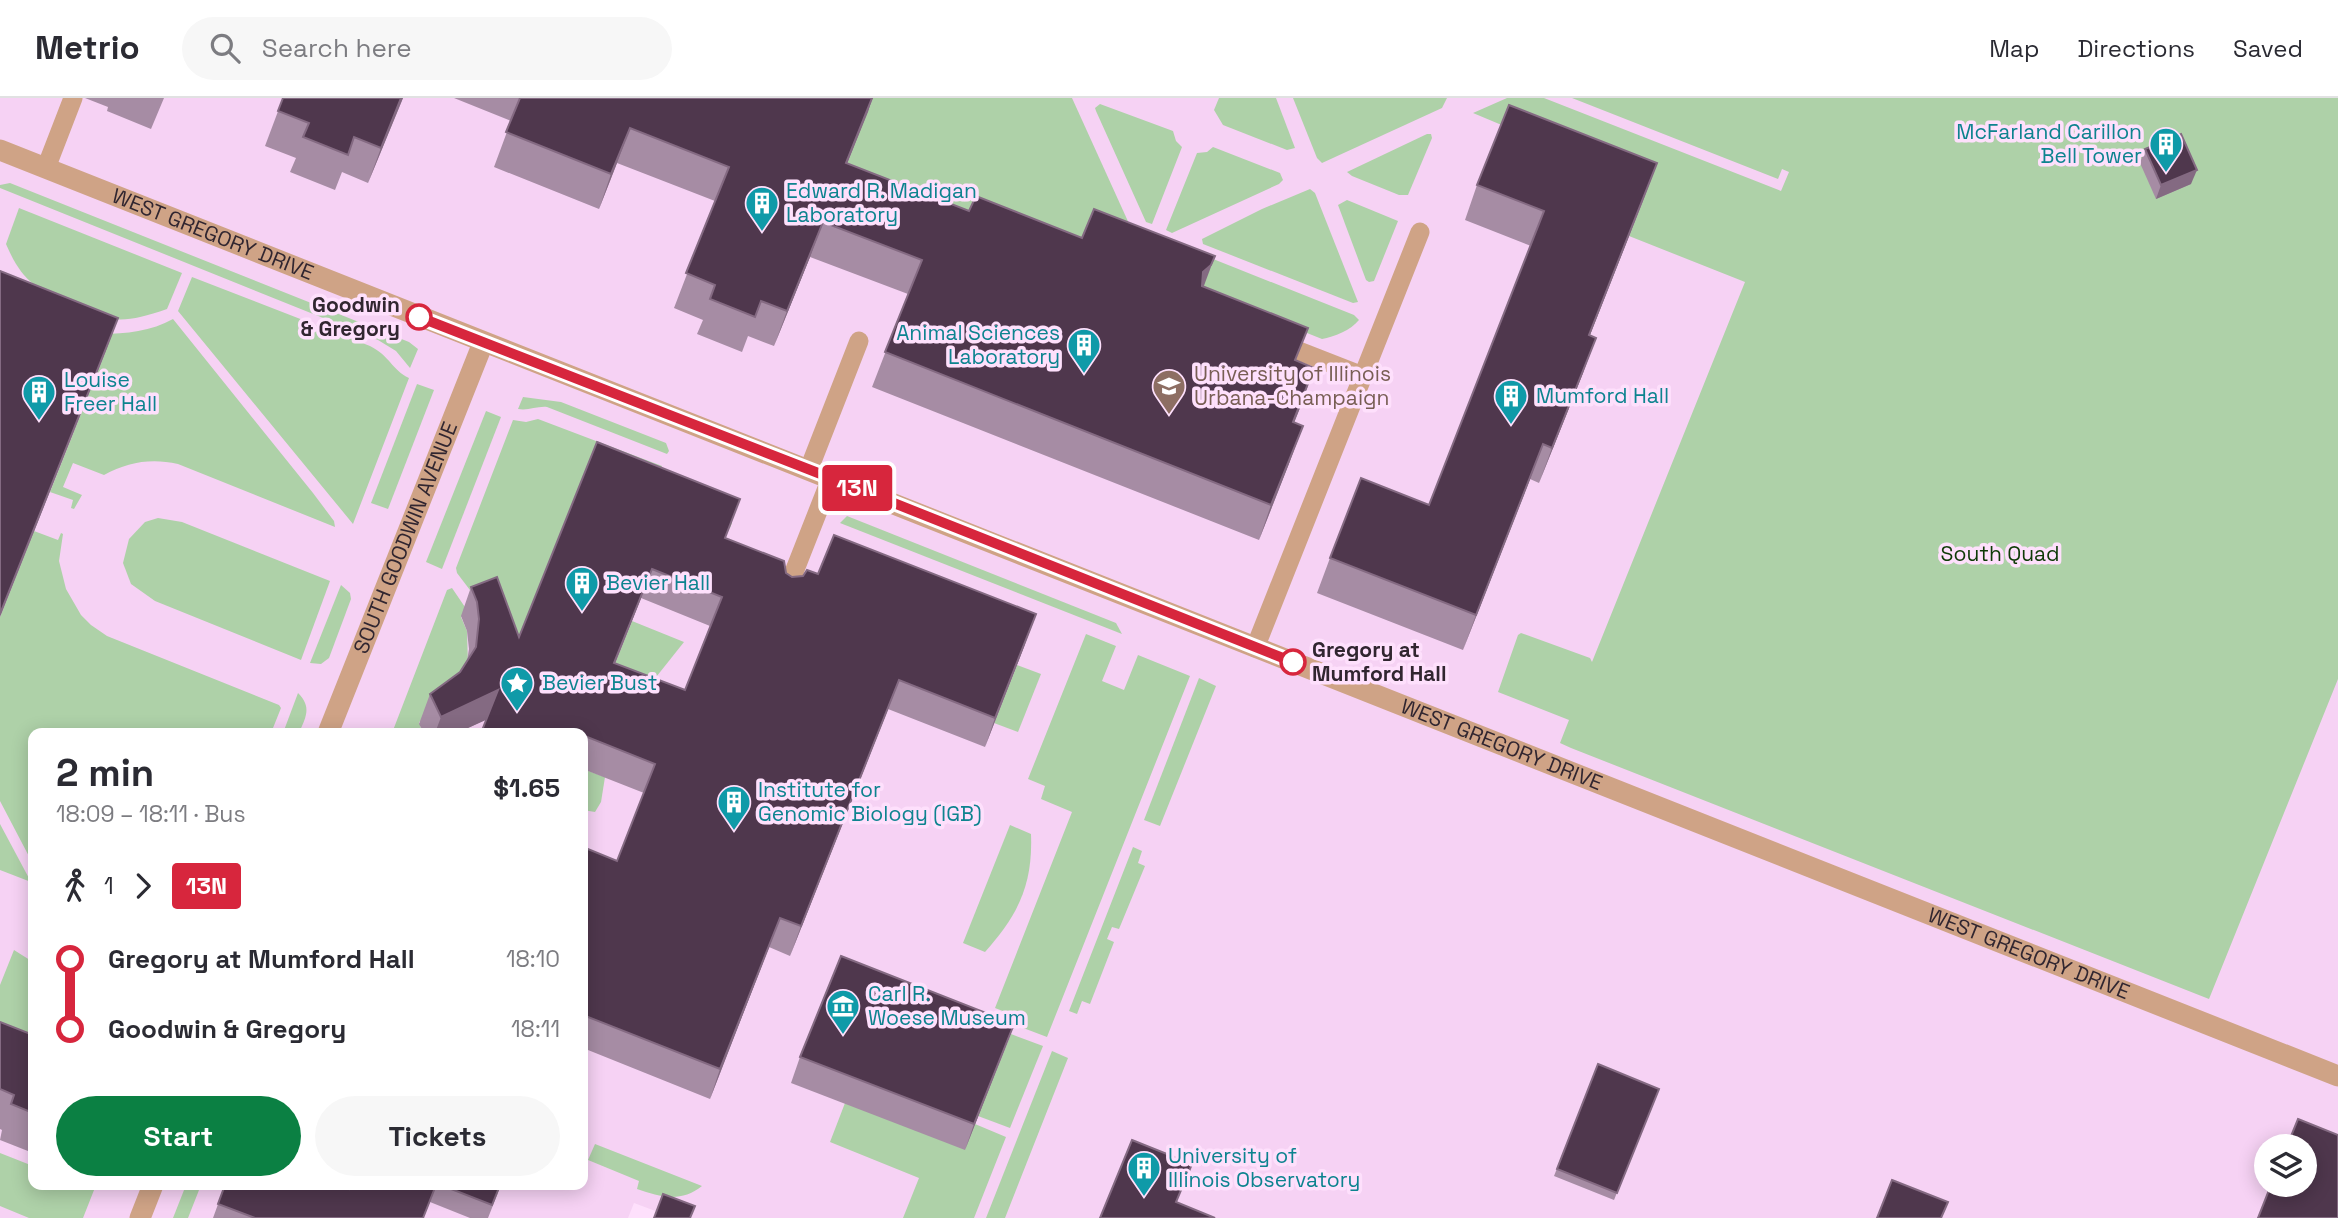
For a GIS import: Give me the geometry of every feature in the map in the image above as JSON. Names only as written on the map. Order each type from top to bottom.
[{"type":"street","name":"WEST GREGORY DRIVE","points":[[0,150],[2338,1076]]},
{"type":"street","name":"SOUTH GOODWIN AVENUE","points":[[330,728],[483,342]]},
{"type":"street","points":[[140,1218],[151,1190]]},
{"type":"lane","points":[[46,168],[73,98]]},
{"type":"lane","points":[[1255,648],[1420,232]]},
{"type":"lane","points":[[1261,336],[1363,376]]},
{"type":"lane","points":[[809,469],[859,341]]},
{"type":"lane","points":[[785,594],[831,478]]},
{"type":"shaded area","name":"University of Illinois Urbana-Champaign","points":[[0,98],[2338,98],[2338,1218],[674,1218],[634,1203],[628,1218],[0,1218]]},
{"type":"green space","points":[[834,98],[1072,98],[1131,228],[1119,259],[979,237],[833,198]]},
{"type":"green space","points":[[1219,98],[1276,98],[1295,148],[1287,150],[1223,125],[1214,110]]},
{"type":"green space","points":[[1293,98],[1447,98],[1442,108],[1322,163],[1317,158]]},
{"type":"green space","name":"South Quad","points":[[1507,98],[1544,98],[1781,191],[1789,172],[1782,169],[1778,179],[1572,98],[2338,98],[2338,679],[2209,999],[1571,748],[1560,743],[1569,720],[1498,692],[1521,633],[1590,658],[1592,662],[1745,282],[1629,236],[1644,198],[1504,126],[1473,113]]},
{"type":"green space","points":[[1100,104],[1173,131],[1176,141],[1182,147],[1152,224],[1146,222],[1096,111],[1095,108]]},
{"type":"green space","points":[[1431,134],[1432,138],[1408,195],[1399,195],[1347,172]]},
{"type":"green space","points":[[1213,147],[1280,173],[1283,180],[1172,233],[1166,230],[1197,153],[1207,152]]},
{"type":"green space","points":[[10,183],[409,342],[418,349],[410,368],[396,351],[378,340],[0,188],[0,185]]},
{"type":"green space","points":[[1310,189],[1315,193],[1358,302],[1353,303],[1203,244],[1202,239]]},
{"type":"green space","points":[[1347,200],[1398,221],[1374,281],[1366,280],[1338,205]]},
{"type":"green space","points":[[19,208],[182,273],[167,309],[128,319],[107,318],[69,305],[38,288],[17,266],[6,244]]},
{"type":"green space","points":[[1183,247],[1354,315],[1359,320],[1342,333],[1322,339],[1166,277]]},
{"type":"green space","points":[[192,277],[370,346],[409,378],[353,524],[178,311]]},
{"type":"green space","points":[[173,319],[313,493],[334,521],[335,527],[168,462],[140,462],[104,475],[73,463],[63,487],[82,495],[74,509],[71,508],[73,500],[50,492],[105,353],[102,334],[138,331]]},
{"type":"green space","points":[[417,384],[434,390],[388,509],[371,503]]},
{"type":"green space","points":[[523,397],[561,402],[666,443],[669,451],[667,454],[547,407],[518,409]]},
{"type":"green space","points":[[486,411],[501,417],[442,569],[426,562]]},
{"type":"green space","points":[[538,419],[662,466],[653,491],[732,523],[730,528],[508,668],[476,598],[456,568],[513,420],[526,422]]},
{"type":"green space","points":[[847,516],[1116,623],[1122,634],[840,523]]},
{"type":"green space","points":[[158,518],[182,522],[330,581],[301,660],[155,601],[131,584],[123,563],[129,539],[145,522]]},
{"type":"green space","points":[[34,531],[58,540],[61,533],[59,561],[66,589],[81,615],[91,625],[107,636],[281,708],[273,728],[28,728],[28,854],[0,801],[0,617]]},
{"type":"green space","points":[[341,585],[350,593],[351,599],[329,658],[321,664],[310,663]]},
{"type":"green space","points":[[452,588],[469,613],[461,617],[467,631],[468,665],[426,719],[419,722],[421,728],[394,728],[447,590]]},
{"type":"green space","points":[[632,621],[684,642],[645,691],[603,693]]},
{"type":"green space","points":[[1086,634],[1116,646],[1102,681],[1124,690],[1138,655],[1190,676],[1047,1037],[1010,1023],[1013,1015],[995,1008],[1072,812],[1041,799],[1045,786],[1028,779]]},
{"type":"green space","points":[[1017,665],[1041,674],[1018,732],[994,723]]},
{"type":"green space","points":[[1199,678],[1216,686],[1160,826],[1144,820]]},
{"type":"green space","points":[[298,693],[305,703],[304,722],[301,728],[285,728]]},
{"type":"green space","points":[[588,771],[605,777],[601,802],[595,812],[588,811]]},
{"type":"green space","points":[[0,824],[28,881],[0,870]]},
{"type":"green space","points":[[1010,825],[1031,834],[1029,869],[1015,912],[985,952],[963,943]]},
{"type":"green space","points":[[1133,847],[1142,851],[1138,863],[1145,866],[1119,929],[1112,927],[1107,939],[1114,942],[1090,1004],[1082,1001],[1077,1014],[1069,1011]]},
{"type":"green space","points":[[14,950],[28,959],[28,1036],[0,1028],[0,985]]},
{"type":"green space","points":[[1011,1034],[1043,1046],[1010,1128],[978,1116]]},
{"type":"green space","points":[[1052,1051],[1068,1058],[1005,1218],[986,1218]]},
{"type":"green space","points":[[845,1103],[975,1124],[1006,1137],[974,1218],[903,1218],[919,1178],[830,1142]]},
{"type":"green space","points":[[595,1144],[702,1186],[678,1197],[637,1189],[639,1181],[588,1160]]},
{"type":"green space","points":[[0,1153],[28,1164],[28,1190],[94,1190],[83,1218],[29,1218],[0,1206]]},
{"type":"green space","points":[[184,1190],[199,1190],[188,1218],[173,1218]]},
{"type":"building","points":[[283,98],[401,98],[381,148],[354,137],[348,155],[303,137],[309,123],[278,111]]},
{"type":"building","points":[[520,98],[872,98],[846,163],[969,211],[976,196],[1082,238],[1094,209],[1215,256],[1211,265],[1203,272],[1202,286],[1308,328],[1295,360],[1314,368],[1293,422],[1303,426],[1271,505],[885,352],[922,260],[823,222],[787,311],[761,301],[755,317],[710,299],[715,285],[686,273],[729,167],[630,128],[611,174],[506,132]]},
{"type":"building","name":"Mumford Hall","points":[[1509,105],[1657,163],[1589,335],[1596,338],[1552,448],[1543,444],[1476,615],[1330,558],[1361,478],[1429,505],[1544,211],[1477,185]]},
{"type":"building","points":[[2181,134],[2197,170],[2161,185],[2145,149]]},
{"type":"building","name":"Louise Freer Hall","points":[[0,271],[118,318],[0,614]]},
{"type":"building","points":[[597,442],[740,499],[725,538],[784,561],[786,573],[792,577],[803,576],[807,570],[818,574],[834,535],[1036,614],[995,718],[899,680],[801,926],[780,918],[720,1069],[588,1017],[588,849],[617,861],[655,764],[588,737],[588,728],[483,728],[498,690],[441,717],[430,694],[460,672],[476,647],[479,619],[477,602],[471,587],[497,577],[519,637]],"holes":[[[652,569],[722,597],[685,690],[614,663]]]},
{"type":"building","points":[[841,956],[1014,1024],[974,1124],[800,1057]]},
{"type":"building","points":[[0,1022],[28,1033],[28,1111],[11,1104],[14,1095],[0,1089]]},
{"type":"building","points":[[1598,1064],[1659,1089],[1617,1193],[1557,1169]]},
{"type":"building","points":[[2298,1119],[2338,1135],[2338,1218],[2258,1218],[2266,1197],[2317,1197],[2317,1134],[2292,1134]]},
{"type":"building","name":"University of Illinois Observatory","points":[[1132,1140],[1192,1164],[1176,1202],[1215,1218],[1100,1218]]},
{"type":"building","points":[[1892,1180],[1948,1202],[1941,1218],[1877,1218]]},
{"type":"building","points":[[223,1190],[434,1190],[423,1218],[255,1218],[218,1204]]},
{"type":"building","points":[[454,1190],[498,1190],[492,1205]]},
{"type":"building","points":[[663,1194],[695,1206],[690,1218],[654,1218]]},
{"type":"bus line","name":"13N","points":[[419,317],[1293,662]]},
{"type":"place","name":"McFarland Carillon Bell Tower","points":[[2166,174]]},
{"type":"place","name":"Edward R. Madigan Laboratory","points":[[762,233]]},
{"type":"place","name":"Goodwin & Gregory","points":[[419,317]]},
{"type":"place","name":"Animal Sciences Laboratory","points":[[1084,375]]},
{"type":"place","name":"University of Illinois Urbana-Champaign","points":[[1169,416]]},
{"type":"place","name":"Louise Freer Hall","points":[[39,422]]},
{"type":"place","name":"Mumford Hall","points":[[1511,426]]},
{"type":"place","name":"Bevier Hall","points":[[582,613]]},
{"type":"place","name":"Gregory at Mumford Hall","points":[[1293,662]]},
{"type":"place","name":"Bevier Bust","points":[[517,713]]},
{"type":"place","name":"Institute for Genomic Biology (IGB)","points":[[734,832]]},
{"type":"place","name":"Carl R. Woese Museum","points":[[843,1036]]},
{"type":"place","name":"University of Illinois Observatory","points":[[1144,1198]]}]
